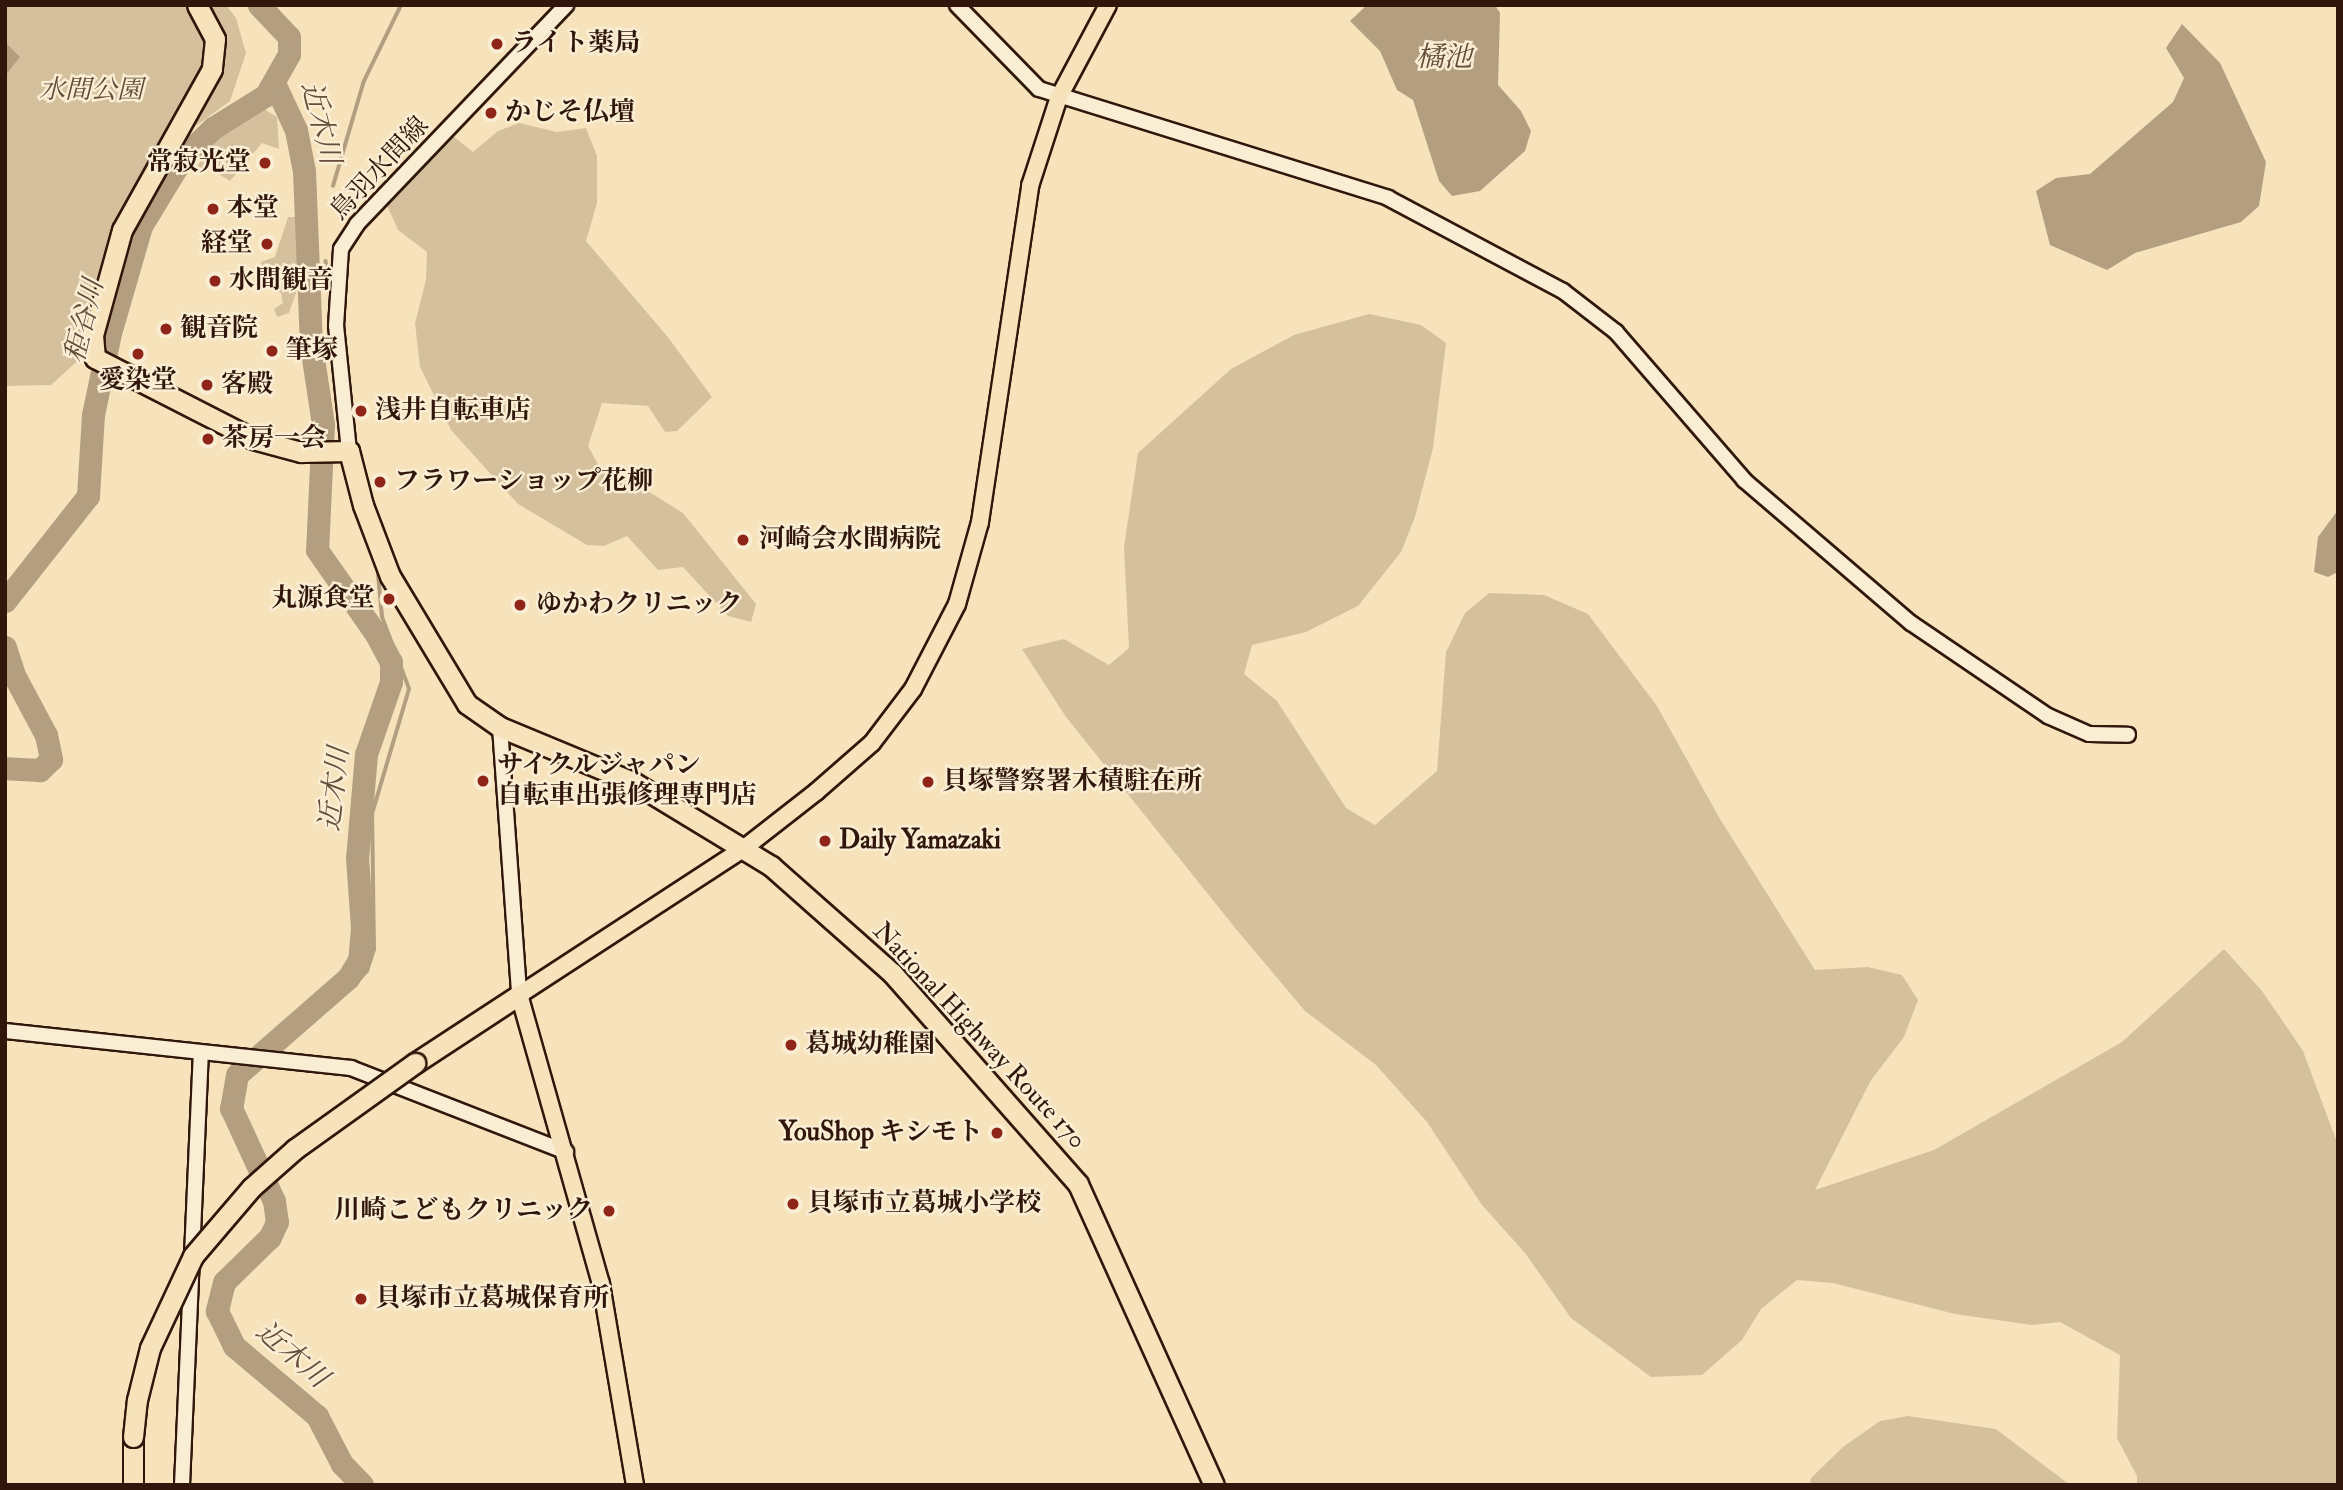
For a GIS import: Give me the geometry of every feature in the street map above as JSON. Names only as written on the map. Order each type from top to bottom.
[{"type":"highway","points":[[197,5],[215,39],[212,69],[207,86],[122,230],[93,335],[95,358],[233,431],[308,452],[344,452]]},
{"type":"highway","name":"National Highway Route 170","points":[[344,452],[390,576],[459,695],[500,727],[633,782],[743,849],[790,882],[892,973],[1078,1184],[1214,1485]]},
{"type":"highway","points":[[133,1485],[136,1400],[150,1348],[193,1256],[251,1188],[295,1149],[415,1063],[519,995]]},
{"type":"main road","points":[[635,1485],[601,1284],[566,1152],[529,1042],[519,995],[743,849],[872,743],[913,689],[957,604],[986,489],[1025,209],[1059,97],[1108,5]]},
{"type":"street","name":"鳥羽水間線","points":[[344,452],[336,326],[341,249],[357,224],[566,5]]},
{"type":"street","points":[[957,5],[1039,89],[1388,198],[1563,291],[1616,332],[1744,480],[1911,623],[2049,716],[2089,734],[2128,735]]},
{"type":"street","points":[[500,727],[519,995]]},
{"type":"street","points":[[5,1031],[351,1068],[566,1152]]},
{"type":"street","points":[[182,1485],[201,1054]]},
{"type":"green space","name":"水間公園","points":[[5,5],[226,5],[236,18],[246,53],[230,101],[189,131],[141,215],[114,229],[96,285],[83,356],[51,385],[5,386]]},
{"type":"green space","points":[[264,109],[277,117],[279,149],[262,143],[230,181],[209,168],[193,174],[216,134]]},
{"type":"green space","points":[[519,123],[557,132],[586,128],[597,156],[597,203],[586,241],[667,336],[712,397],[677,431],[665,432],[648,406],[602,403],[588,446],[601,470],[630,480],[683,513],[756,604],[751,622],[728,616],[683,567],[658,570],[627,536],[604,546],[587,545],[518,504],[451,430],[420,367],[415,323],[426,280],[427,252],[398,230],[386,203],[453,136],[473,152],[498,131]]},
{"type":"green space","points":[[288,217],[295,217],[299,226],[296,293],[289,313],[277,317],[274,309],[283,303],[281,293],[265,283],[261,262],[275,257]]},
{"type":"green space","points":[[1369,314],[1421,325],[1446,343],[1433,448],[1415,517],[1401,552],[1358,606],[1306,632],[1252,645],[1244,674],[1277,701],[1346,808],[1375,825],[1437,771],[1446,652],[1465,613],[1489,593],[1544,595],[1588,614],[1657,706],[1720,819],[1815,970],[1868,967],[1902,975],[1918,1000],[1904,1037],[1871,1080],[1815,1190],[1934,1150],[2122,1042],[2224,949],[2262,991],[2303,1051],[2338,1145],[2338,1485],[2137,1485],[2137,1476],[2117,1438],[2120,1355],[2060,1322],[2032,1325],[1955,1314],[1833,1283],[1797,1280],[1761,1309],[1742,1340],[1702,1375],[1651,1377],[1571,1318],[1525,1253],[1482,1205],[1427,1122],[1376,1065],[1305,1011],[1236,929],[1066,717],[1022,649],[1064,639],[1109,665],[1129,648],[1124,547],[1138,453],[1231,369],[1294,335]]},
{"type":"green space","points":[[1908,1416],[1996,1429],[2070,1485],[1810,1485],[1811,1478],[1843,1447],[1880,1421]]},
{"type":"water","name":"橘池","points":[[1367,5],[1495,5],[1500,13],[1498,85],[1521,111],[1531,131],[1525,151],[1480,191],[1452,196],[1439,181],[1413,100],[1397,90],[1380,51],[1350,21]]},
{"type":"water","points":[[2182,24],[2220,63],[2266,162],[2259,206],[2241,222],[2135,253],[2107,270],[2050,245],[2036,191],[2056,178],[2090,174],[2173,102],[2184,78],[2166,48]]},
{"type":"water","points":[[5,42],[20,57],[5,76]]},
{"type":"water","points":[[2338,510],[2338,572],[2328,577],[2314,572],[2318,537]]},
{"type":"waterway","name":"秬谷川","points":[[5,601],[88,496],[93,415],[110,333],[141,226],[183,157],[213,128],[266,95],[289,54],[289,37],[259,5]]},
{"type":"waterway","points":[[333,186],[364,81],[401,5]]},
{"type":"waterway","name":"近木川","points":[[275,85],[296,130],[304,171],[311,345],[323,424],[317,550],[376,634],[391,662],[391,682],[366,754],[357,858],[362,928],[359,960],[348,978],[237,1075],[231,1108],[274,1201],[277,1222],[270,1237],[224,1282],[217,1311],[234,1346],[317,1416],[342,1464],[362,1485]]},
{"type":"waterway","points":[[326,261],[328,278]]},
{"type":"waterway","points":[[348,978],[357,982],[367,971],[374,950],[372,814],[409,689],[382,617],[378,575]]},
{"type":"waterway","name":"秬谷川","points":[[5,647],[15,677],[46,735],[51,759],[40,770],[5,768]]},
{"type":"place","name":"ライト薬局","points":[[497,44]]},
{"type":"place","name":"かじそ仏壇","points":[[491,113]]},
{"type":"place","name":"常寂光堂","points":[[265,163]]},
{"type":"place","name":"本堂","points":[[213,209]]},
{"type":"place","name":"経堂","points":[[267,244]]},
{"type":"place","name":"水間観音","points":[[215,281]]},
{"type":"place","name":"観音院","points":[[166,329]]},
{"type":"place","name":"筆塚","points":[[272,351]]},
{"type":"place","name":"愛染堂","points":[[138,354]]},
{"type":"place","name":"客殿","points":[[207,385]]},
{"type":"place","name":"浅井自転車店","points":[[361,411]]},
{"type":"place","name":"茶房一会","points":[[208,439]]},
{"type":"place","name":"フラワーショップ花柳","points":[[380,482]]},
{"type":"place","name":"河崎会水間病院","points":[[743,540]]},
{"type":"place","name":"丸源食堂","points":[[389,599]]},
{"type":"place","name":"ゆかわクリニック","points":[[520,605]]},
{"type":"place","name":"サイクルジャパン 自転車出張修理専門店","points":[[483,781]]},
{"type":"place","name":"貝塚警察署木積駐在所","points":[[928,782]]},
{"type":"place","name":"Daily Yamazaki","points":[[825,841]]},
{"type":"place","name":"葛城幼稚園","points":[[791,1045]]},
{"type":"place","name":"YouShop キシモト","points":[[997,1133]]},
{"type":"place","name":"貝塚市立葛城小学校","points":[[793,1204]]},
{"type":"place","name":"川崎こどもクリニック","points":[[609,1211]]},
{"type":"place","name":"貝塚市立葛城保育所","points":[[361,1299]]}]
